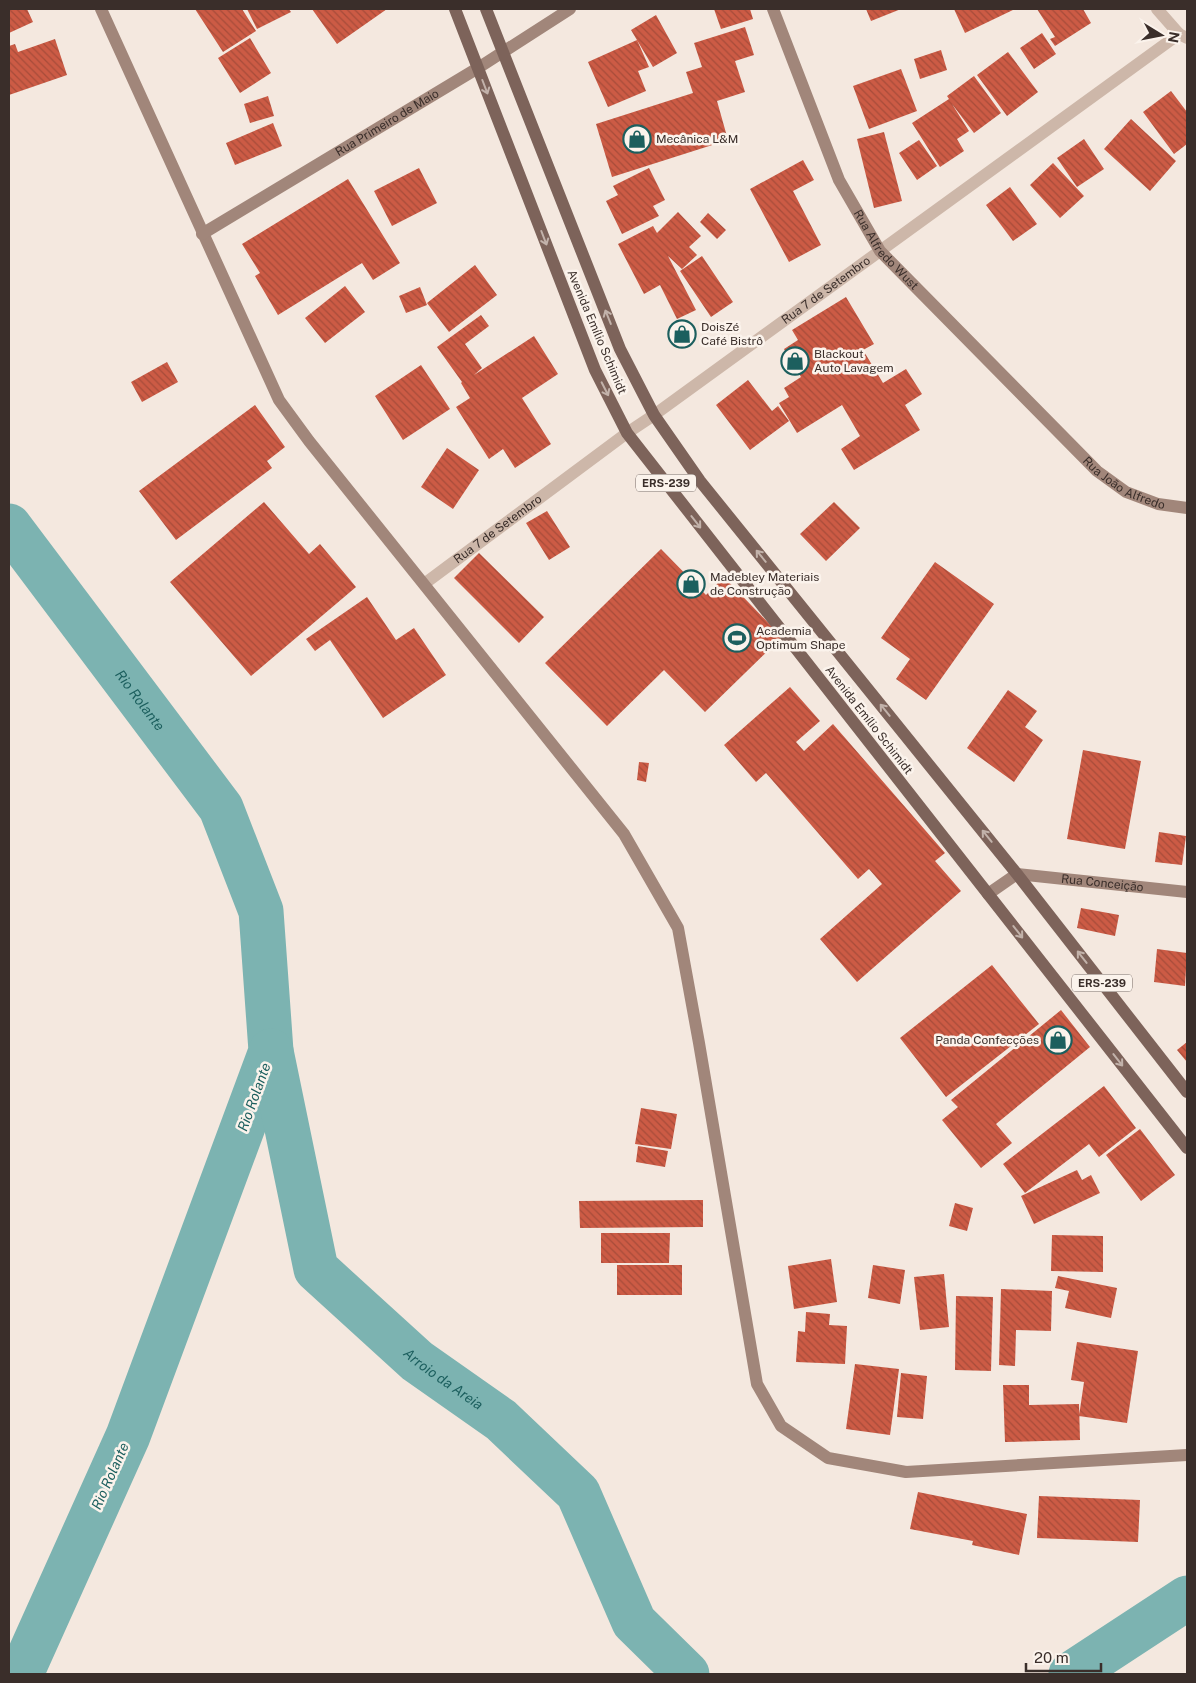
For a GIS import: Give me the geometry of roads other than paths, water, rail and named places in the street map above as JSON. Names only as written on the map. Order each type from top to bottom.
[{"type":"main road","name":"Avenida Emílio Schimidt","points":[[455,9],[595,370],[627,433],[1187,1148]]},
{"type":"main road","name":"Avenida Emílio Schimidt","points":[[486,9],[620,349],[654,415],[700,480],[1017,874],[1187,1092]]},
{"type":"street","points":[[100,9],[279,400],[308,441],[624,834],[678,928],[703,1062],[757,1384],[781,1426],[828,1458],[906,1472],[1187,1455]]},
{"type":"street","name":"Rua Primeiro de Maio","points":[[202,234],[478,68],[570,9]]},
{"type":"street","name":"Rua Alfredo Wust","points":[[773,9],[839,180],[880,251],[1068,443]]},
{"type":"street","points":[[1157,9],[1183,36]]},
{"type":"street","name":"Rua 7 de Setembro","points":[[424,584],[627,433],[1183,36]]},
{"type":"street","name":"Rua João Alfredo","points":[[1068,443],[1097,472],[1126,492],[1158,504],[1187,508]]},
{"type":"street","points":[[988,894],[1017,874]]},
{"type":"street","name":"Rua Conceição","points":[[1017,874],[1187,892]]},
{"type":"waterway","name":"Rio Rolante","points":[[9,526],[221,808],[261,911],[271,1051],[128,1436],[21,1674]]},
{"type":"waterway","name":"Arroio da Areia","points":[[271,1051],[316,1269],[417,1361],[501,1420],[578,1493],[634,1622],[687,1674]]},
{"type":"waterway","name":"Arroio da Areia","points":[[1071,1674],[1187,1598]]},
{"type":"place","name":"Mecânica L&M","points":[[637,139]]},
{"type":"place","name":"DoisZé Café Bistrô","points":[[682,334]]},
{"type":"place","name":"Blackout Auto Lavagem","points":[[795,361]]},
{"type":"place","name":"Madebley Materiais de Construção","points":[[691,584]]},
{"type":"place","name":"Academia Optimum Shape","points":[[737,638]]},
{"type":"place","name":"Panda Confecções","points":[[1058,1040]]}]
